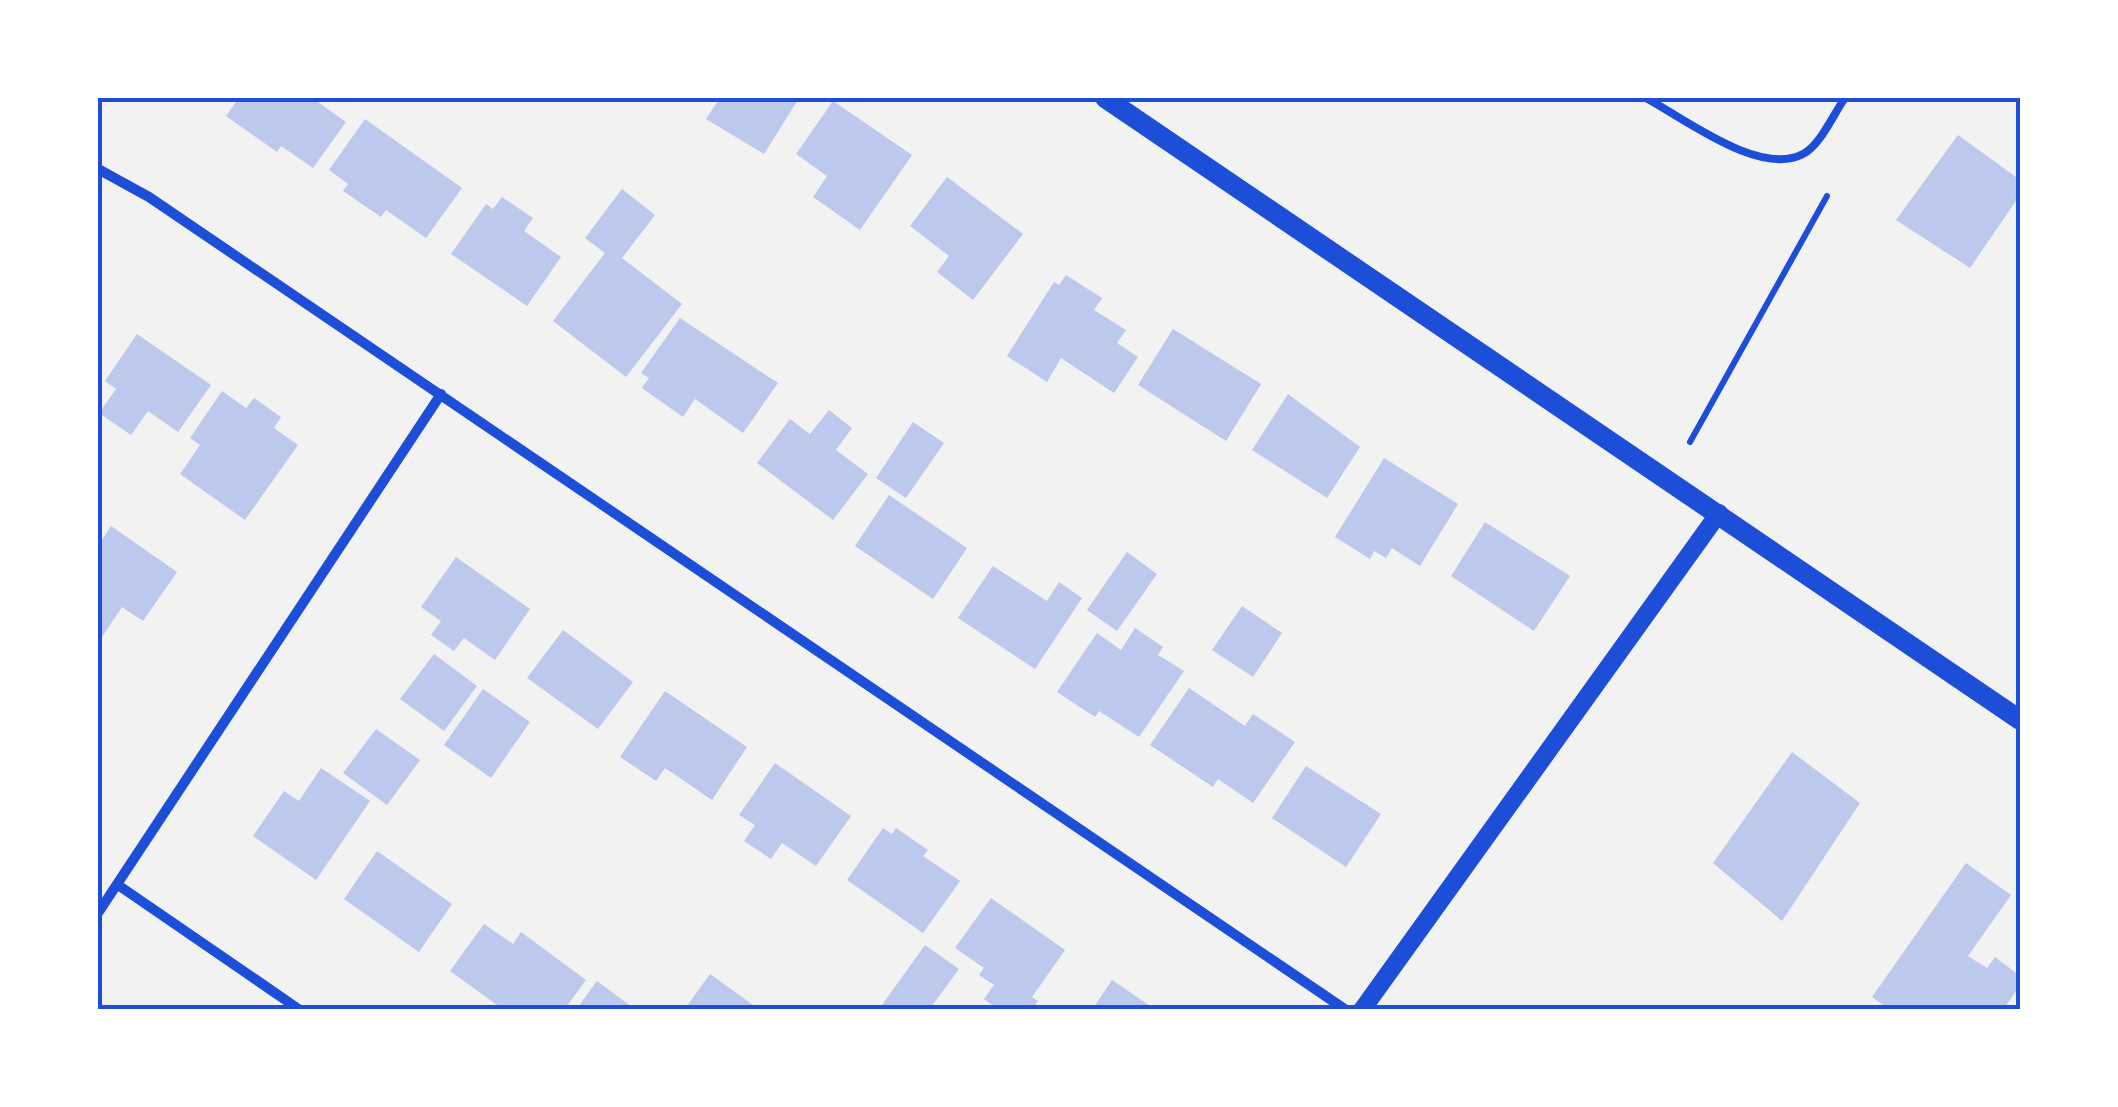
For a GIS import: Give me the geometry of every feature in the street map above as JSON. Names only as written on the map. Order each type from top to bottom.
[{"type":"main road","points":[[1106,98],[2020,720]]},
{"type":"street","points":[[98,169],[149,197],[1346,1010]]},
{"type":"street","points":[[98,913],[441,394]]},
{"type":"street","points":[[1362,1010],[1719,514]]},
{"type":"street","points":[[118,885],[300,1010]]},
{"type":"lane","points":[[1646,98],[1738,150],[1779,162],[1807,153],[1845,98]]},
{"type":"path","points":[[1690,442],[1827,196]]},
{"type":"building","points":[[239,98],[312,98],[346,122],[313,168],[281,146],[277,152],[226,116]]},
{"type":"building","points":[[720,98],[799,98],[764,154],[706,119]]},
{"type":"building","points":[[833,101],[912,155],[860,230],[813,197],[827,176],[796,154]]},
{"type":"building","points":[[365,119],[462,188],[426,238],[386,210],[381,217],[343,191],[348,184],[329,170]]},
{"type":"building","points":[[1958,135],[2020,180],[2020,195],[1970,268],[1896,220]]},
{"type":"building","points":[[947,177],[1023,234],[973,300],[937,272],[949,256],[910,226]]},
{"type":"building","points":[[622,189],[655,215],[622,258],[682,304],[626,377],[553,321],[605,253],[585,238]]},
{"type":"building","points":[[502,197],[533,218],[524,231],[561,257],[527,306],[451,254],[486,204],[493,209]]},
{"type":"building","points":[[1066,275],[1102,298],[1094,310],[1126,330],[1117,343],[1138,357],[1114,393],[1061,358],[1047,382],[1007,356],[1054,282],[1059,285]]},
{"type":"building","points":[[680,318],[778,383],[743,433],[695,399],[683,417],[642,388],[649,378],[641,373]]},
{"type":"building","points":[[1173,329],[1261,384],[1226,441],[1138,385]]},
{"type":"building","points":[[137,334],[211,385],[178,432],[148,411],[131,435],[99,413],[116,389],[105,381]]},
{"type":"building","points":[[222,391],[246,408],[254,398],[281,417],[274,428],[298,445],[245,520],[180,474],[200,445],[190,438]]},
{"type":"building","points":[[1288,394],[1360,447],[1327,498],[1252,450]]},
{"type":"building","points":[[829,410],[852,428],[836,450],[868,474],[833,520],[757,463],[790,419],[810,434]]},
{"type":"building","points":[[913,422],[944,443],[906,498],[876,478]]},
{"type":"building","points":[[1384,458],[1458,504],[1420,566],[1392,548],[1386,558],[1374,551],[1370,559],[1335,537]]},
{"type":"building","points":[[889,495],[967,548],[933,599],[855,546]]},
{"type":"building","points":[[1485,522],[1570,576],[1534,631],[1451,576]]},
{"type":"building","points":[[111,526],[177,572],[143,621],[122,607],[98,643],[98,546]]},
{"type":"building","points":[[1127,552],[1157,574],[1117,631],[1087,610]]},
{"type":"building","points":[[456,557],[530,609],[495,660],[464,638],[454,651],[431,635],[441,621],[421,607]]},
{"type":"building","points":[[993,566],[1047,601],[1059,582],[1082,598],[1035,669],[958,618]]},
{"type":"building","points":[[1242,606],[1282,633],[1253,677],[1212,650]]},
{"type":"building","points":[[1135,628],[1163,647],[1158,655],[1184,671],[1139,737],[1099,711],[1095,717],[1057,692],[1097,633],[1121,650]]},
{"type":"building","points":[[563,630],[633,682],[598,729],[527,678]]},
{"type":"building","points":[[434,654],[477,686],[444,731],[400,699]]},
{"type":"building","points":[[1189,688],[1245,726],[1253,714],[1295,742],[1253,803],[1218,779],[1213,787],[1150,745]]},
{"type":"building","points":[[483,689],[530,722],[491,778],[444,745]]},
{"type":"building","points":[[665,691],[747,747],[712,800],[665,768],[656,781],[620,757]]},
{"type":"building","points":[[376,729],[420,760],[387,805],[343,773]]},
{"type":"building","points":[[1792,752],[1860,803],[1782,921],[1713,863]]},
{"type":"building","points":[[775,763],[851,816],[816,866],[782,843],[771,859],[744,841],[755,825],[739,815]]},
{"type":"building","points":[[1306,766],[1381,814],[1346,867],[1272,818]]},
{"type":"building","points":[[321,768],[370,801],[316,880],[253,836],[284,791],[299,801]]},
{"type":"building","points":[[883,828],[892,834],[896,828],[928,850],[923,856],[960,881],[923,933],[847,880]]},
{"type":"building","points":[[377,851],[452,904],[419,952],[344,899]]},
{"type":"building","points":[[1966,863],[2011,895],[1968,956],[1987,968],[1995,957],[2020,976],[2020,985],[2003,1010],[1890,1010],[1872,997]]},
{"type":"building","points":[[991,898],[1065,950],[1032,997],[1038,1001],[1032,1010],[999,1010],[984,999],[994,985],[979,975],[984,968],[955,948]]},
{"type":"building","points":[[484,924],[513,944],[521,932],[586,980],[564,1010],[504,1010],[450,971]]},
{"type":"building","points":[[925,945],[959,969],[929,1010],[888,1010],[882,1005]]},
{"type":"building","points":[[710,974],[756,1007],[754,1010],[684,1010]]},
{"type":"building","points":[[1112,980],[1156,1010],[1092,1010]]},
{"type":"building","points":[[597,981],[636,1010],[576,1010]]}]
